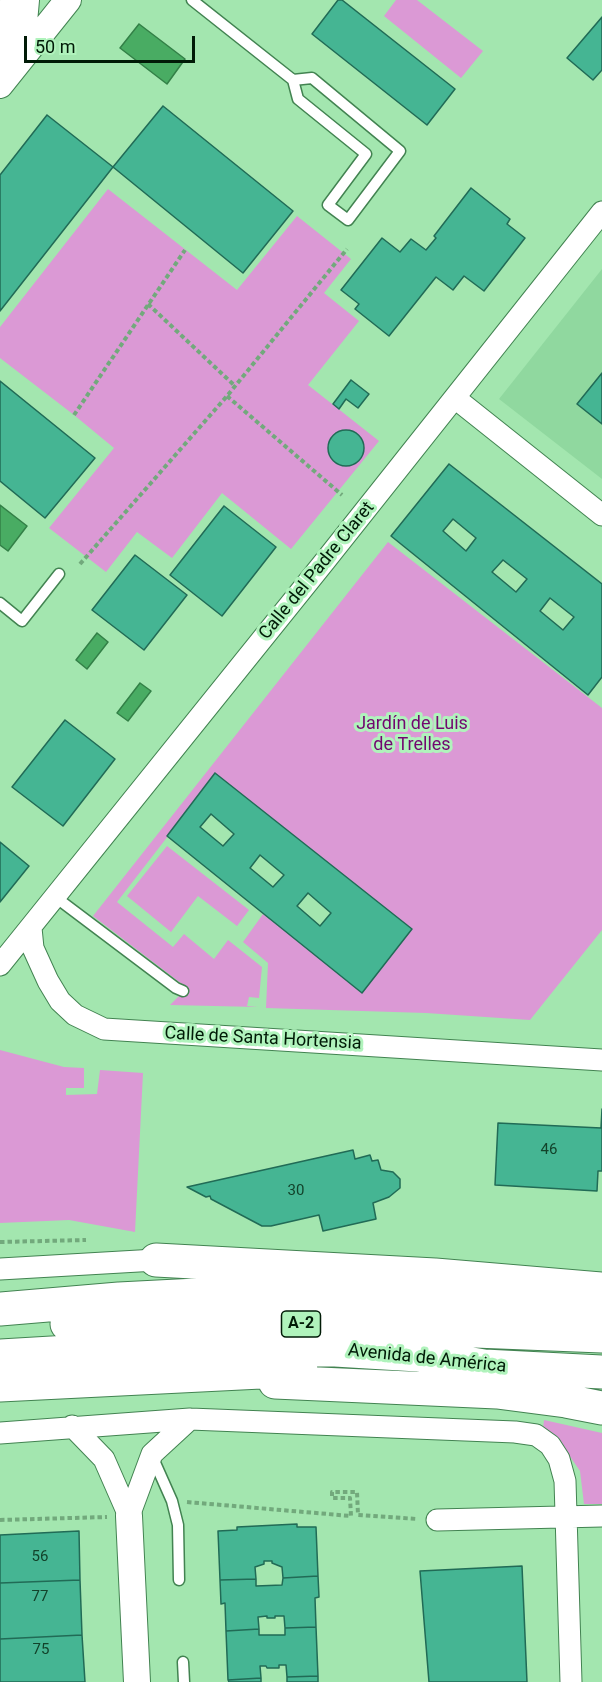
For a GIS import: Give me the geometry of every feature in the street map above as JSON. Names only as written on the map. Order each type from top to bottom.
[{"type":"highway","points":[[156,1260],[435,1275],[602,1289]]},
{"type":"highway","points":[[435,1275],[602,1267]]},
{"type":"highway","points":[[0,1309],[197,1295],[602,1313]]},
{"type":"highway","name":"Avenida de América","points":[[0,1328],[196,1320],[602,1336]]},
{"type":"highway","name":"Avenida de América","points":[[0,1356],[120,1349],[335,1350],[418,1355],[484,1366],[602,1372]]},
{"type":"highway","points":[[0,1385],[366,1366],[484,1366]]},
{"type":"highway","points":[[120,1380],[286,1382],[497,1392],[602,1408]]},
{"type":"street","points":[[0,21],[17,0]]},
{"type":"street","points":[[0,55],[24,22],[26,0]]},
{"type":"street","points":[[0,85],[68,0]]},
{"type":"street","name":"Calle del Padre Claret","points":[[31,928],[54,896],[326,561],[602,212]]},
{"type":"street","points":[[455,398],[602,515]]},
{"type":"street","points":[[0,965],[31,928]]},
{"type":"street","name":"Calle de Santa Hortensia","points":[[31,928],[33,948],[60,1001],[75,1015],[104,1029],[602,1060]]},
{"type":"street","points":[[0,1269],[156,1260]]},
{"type":"street","points":[[129,1516],[152,1454],[190,1419]]},
{"type":"street","points":[[0,1433],[190,1419],[515,1432],[536,1435],[550,1445],[559,1459],[565,1481],[568,1518],[571,1682]]},
{"type":"street","points":[[72,1426],[104,1460],[129,1516],[137,1682]]},
{"type":"street","points":[[104,1460],[105,1447],[113,1436],[125,1431],[137,1433],[147,1441],[152,1454]]},
{"type":"street","points":[[437,1520],[602,1516]]},
{"type":"lane","points":[[192,0],[293,80],[298,99],[366,154],[328,205],[348,220],[400,151],[312,78],[293,80]]},
{"type":"lane","points":[[0,603],[22,621],[59,574]]},
{"type":"lane","points":[[54,896],[183,991]]},
{"type":"lane","points":[[152,1454],[172,1500],[178,1525],[179,1580]]},
{"type":"lane","points":[[183,1662],[184,1682]]},
{"type":"path","points":[[80,564],[227,396],[347,249]]},
{"type":"path","points":[[74,415],[185,250]]},
{"type":"path","points":[[148,303],[235,386]]},
{"type":"path","points":[[227,396],[342,495]]},
{"type":"path","points":[[0,1242],[89,1240]]},
{"type":"path","points":[[172,1500],[351,1516],[350,1498],[332,1498],[332,1492],[357,1492],[358,1515],[437,1520]]},
{"type":"path","points":[[0,1520],[129,1516]]},
{"type":"shaded area","points":[[139,24],[185,59],[167,84],[120,48]]},
{"type":"shaded area","points":[[602,269],[602,479],[499,399]]},
{"type":"shaded area","points":[[0,505],[27,526],[8,551],[0,545]]},
{"type":"shaded area","points":[[97,633],[108,642],[87,669],[76,660]]},
{"type":"shaded area","points":[[140,683],[151,691],[128,721],[117,713]]},
{"type":"green space","points":[[396,0],[417,0],[483,51],[461,78],[384,16]]},
{"type":"green space","points":[[108,189],[237,290],[297,216],[351,259],[324,293],[359,321],[308,385],[379,441],[291,549],[222,493],[172,558],[137,532],[106,572],[49,528],[114,448],[0,358],[0,327]]},
{"type":"green space","name":"Jardín de Luis de Trelles","points":[[388,542],[602,708],[602,930],[530,1020],[426,1013],[266,1008],[268,963],[243,942],[263,914],[362,992],[412,929],[216,774],[117,902],[173,947],[184,934],[214,959],[228,940],[262,967],[259,998],[249,997],[247,1006],[258,1007],[170,1005],[187,988],[93,916]]},
{"type":"green space","points":[[167,846],[249,910],[237,926],[198,896],[171,932],[127,896]]},
{"type":"green space","points":[[0,1050],[64,1067],[84,1068],[84,1088],[66,1088],[66,1095],[97,1094],[100,1070],[143,1073],[135,1232],[69,1220],[0,1223]]},
{"type":"green space","points":[[544,1420],[602,1433],[602,1504],[584,1504],[580,1471],[556,1436],[543,1429]]},
{"type":"building","points":[[338,0],[342,0],[455,89],[427,125],[312,34]]},
{"type":"building","points":[[602,17],[602,70],[593,80],[567,58]]},
{"type":"building","points":[[163,106],[293,211],[243,273],[113,167]]},
{"type":"building","points":[[47,115],[113,167],[0,311],[0,175]]},
{"type":"building","points":[[471,188],[510,219],[507,224],[525,238],[484,291],[464,276],[453,290],[436,277],[389,336],[355,309],[359,304],[341,290],[382,238],[400,252],[411,239],[426,250]]},
{"type":"building","points":[[602,373],[602,424],[577,404]]},
{"type":"building","points":[[351,380],[369,394],[358,408],[346,399],[339,409],[333,404]]},
{"type":"building","points":[[0,381],[95,458],[45,518],[0,481]]},
{"type":"building","points":[[346,430],[359,435],[364,448],[359,461],[346,466],[333,461],[328,448],[333,435]]},
{"type":"building","points":[[449,464],[602,584],[602,677],[588,695],[391,536]],"holes":[[[453,519],[476,538],[466,551],[443,531]],[[503,560],[527,579],[516,592],[492,572]],[[550,598],[574,617],[563,630],[540,611]]]},
{"type":"building","points":[[224,506],[276,547],[222,616],[170,575]]},
{"type":"building","points":[[135,555],[187,595],[144,650],[92,610]]},
{"type":"building","points":[[65,720],[115,759],[63,826],[12,787]]},
{"type":"building","points":[[215,773],[412,929],[362,993],[167,836]],"holes":[[[211,814],[234,834],[223,846],[200,827]],[[260,855],[284,875],[273,887],[250,868]],[[308,893],[331,913],[320,926],[297,906]]]},
{"type":"building","points":[[0,842],[29,866],[0,902]]},
{"type":"building","points":[[602,1109],[602,1171],[598,1171],[597,1191],[495,1185],[498,1123],[601,1128]]},
{"type":"building","points":[[353,1150],[355,1159],[370,1155],[372,1161],[378,1160],[381,1170],[393,1172],[400,1179],[400,1188],[389,1197],[373,1203],[376,1219],[323,1231],[319,1215],[262,1226],[211,1199],[210,1196],[206,1197],[187,1187]]},
{"type":"building","points":[[297,1524],[297,1527],[316,1527],[318,1576],[283,1578],[282,1567],[272,1561],[264,1561],[264,1564],[255,1567],[256,1579],[220,1580],[218,1531],[237,1530],[237,1527]]},
{"type":"building","points":[[79,1531],[80,1580],[0,1583],[0,1535]]},
{"type":"building","points":[[522,1566],[527,1682],[429,1682],[420,1571]]},
{"type":"building","points":[[318,1576],[319,1597],[315,1598],[316,1627],[285,1628],[284,1616],[267,1618],[267,1616],[258,1617],[259,1629],[226,1631],[225,1603],[221,1604],[220,1580],[256,1579],[256,1586],[282,1585],[283,1578]]},
{"type":"building","points":[[80,1580],[82,1635],[0,1639],[0,1583]]},
{"type":"building","points":[[316,1627],[318,1676],[287,1677],[286,1665],[279,1665],[279,1668],[260,1666],[261,1678],[228,1680],[226,1631],[259,1629],[259,1635],[285,1635],[285,1628]]},
{"type":"building","points":[[82,1635],[85,1682],[0,1682],[0,1639]]},
{"type":"building","points":[[318,1676],[318,1682],[287,1682],[287,1677]]},
{"type":"building","points":[[261,1678],[261,1682],[229,1682],[228,1680]]}]
